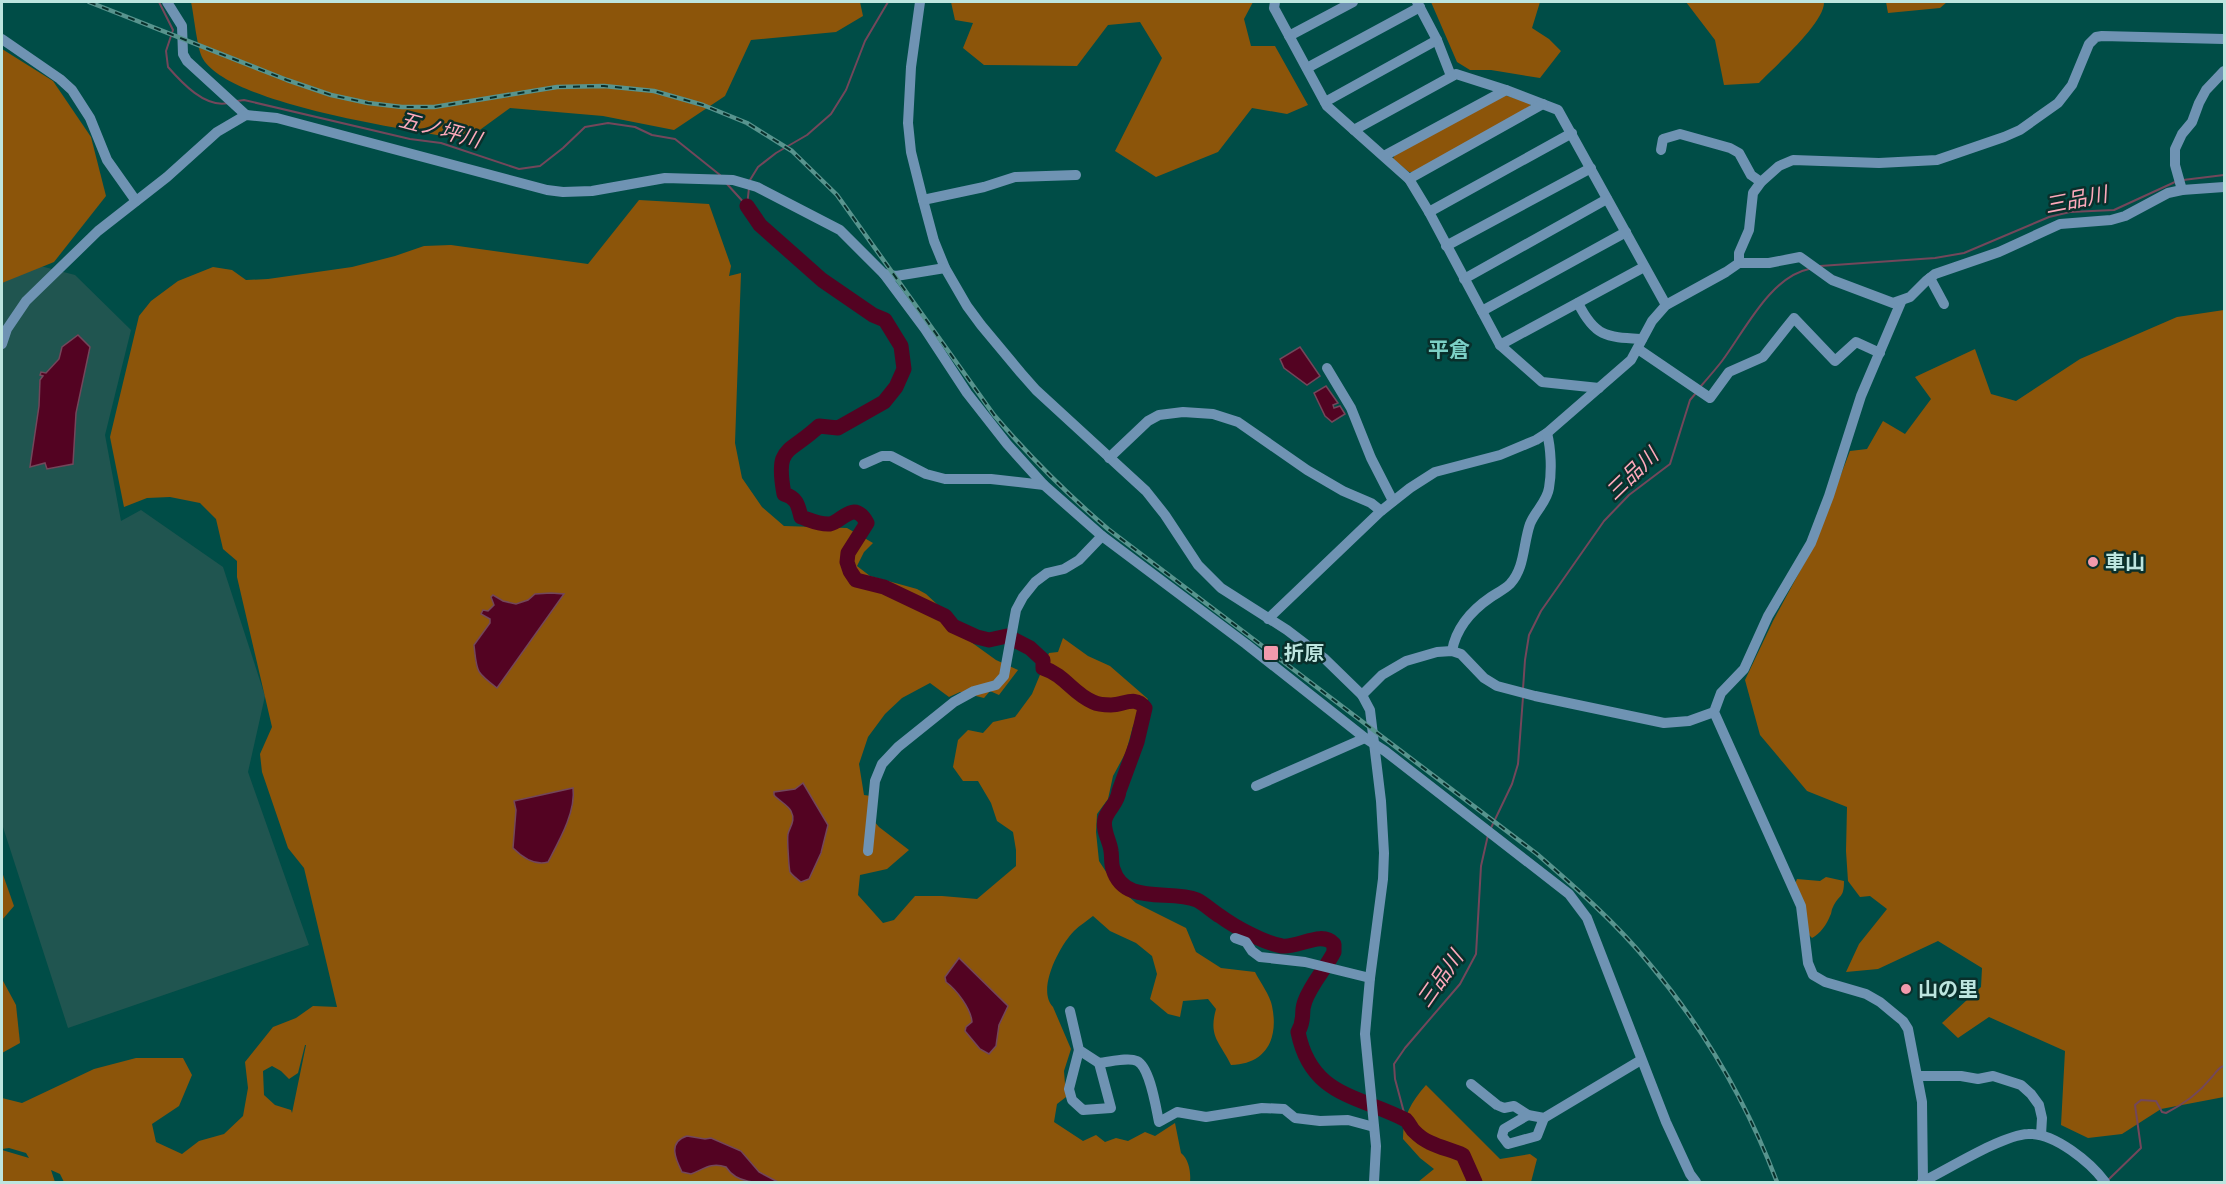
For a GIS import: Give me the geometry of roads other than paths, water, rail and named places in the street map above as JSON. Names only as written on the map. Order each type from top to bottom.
[{"type":"street","points":[[167,2],[182,26],[183,54],[187,61],[243,112],[277,118],[562,192],[592,191],[655,178],[712,178],[738,181],[757,188],[840,230],[884,274],[925,329],[967,393],[1007,444],[1044,485],[1102,536],[1246,644],[1569,894],[1587,918],[1666,1122],[1696,1182]]},
{"type":"street","points":[[920,2],[911,67],[908,123],[911,152],[934,241],[945,268],[967,306],[1036,390],[1146,491],[1198,565],[1211,579],[1221,588],[1304,642],[1345,676],[1362,694],[1372,719],[1370,741],[1381,801],[1384,862],[1380,915],[1370,978],[1365,1034],[1374,1127],[1374,1182]]},
{"type":"street","points":[[1275,2],[1274,8],[1325,102],[1409,179],[1500,345],[1542,382],[1599,388]]},
{"type":"street","points":[[1289,36],[1353,2]]},
{"type":"street","points":[[1307,68],[1418,4],[1437,40],[1451,76]]},
{"type":"street","points":[[1739,262],[1739,253],[1749,230],[1753,193],[1761,182],[1779,166],[1793,160],[1879,163],[1936,160],[2004,137],[2028,125],[2058,103],[2072,85],[2089,44],[2096,37],[2188,36],[2224,39]]},
{"type":"street","points":[[2,39],[60,79],[72,90],[90,118],[107,160],[136,201]]},
{"type":"street","points":[[1325,102],[1437,40]]},
{"type":"street","points":[[2180,182],[2175,149],[2182,134],[2192,122],[2206,90],[2224,72]]},
{"type":"street","points":[[1354,130],[1456,74],[1558,110],[1666,305]]},
{"type":"street","points":[[1384,156],[1506,90]]},
{"type":"street","points":[[1409,179],[1543,104]]},
{"type":"street","points":[[2,344],[7,329],[26,301],[98,231],[167,177],[216,132],[243,112]]},
{"type":"street","points":[[1429,212],[1572,133]]},
{"type":"street","points":[[1661,150],[1663,139],[1676,134],[1730,148],[1740,153],[1751,174],[1761,182]]},
{"type":"street","points":[[1446,246],[1591,168]]},
{"type":"street","points":[[923,200],[984,188],[1015,177],[1076,175]]},
{"type":"street","points":[[1268,619],[1381,511],[1435,472],[1506,453],[1547,433],[1631,360],[1652,321],[1666,305],[1726,272],[1739,262],[1769,263],[1800,257],[1832,280],[1893,303],[1901,302],[1910,297],[1935,274],[1999,252],[2060,224],[2111,220],[2125,216],[2168,193],[2180,182],[2224,187]]},
{"type":"street","points":[[1464,279],[1607,199]]},
{"type":"street","points":[[1482,311],[1626,232]]},
{"type":"street","points":[[1500,345],[1644,267]]},
{"type":"street","points":[[884,274],[896,276],[945,268]]},
{"type":"street","points":[[1930,278],[1944,304]]},
{"type":"street","points":[[1901,302],[1861,396],[1829,496],[1811,543],[1768,616],[1744,669],[1720,693],[1714,712],[1801,906],[1808,963],[1813,975],[1825,982],[1873,998],[1896,1014],[1908,1029],[1918,1076],[1923,1124],[1922,1182],[2007,1139],[2030,1133],[2041,1135],[2065,1147],[2087,1162],[2105,1182]]},
{"type":"street","points":[[1578,303],[1588,322],[1597,330],[1612,338],[1640,344],[1710,398],[1729,372],[1763,357],[1794,318],[1835,361],[1856,342],[1880,353]]},
{"type":"street","points":[[1327,368],[1351,408],[1371,458],[1393,501]]},
{"type":"street","points":[[1109,458],[1148,421],[1159,414],[1183,412],[1212,414],[1238,422],[1307,470],[1343,491],[1371,503],[1381,511]]},
{"type":"street","points":[[1452,651],[1461,625],[1484,602],[1510,584],[1521,567],[1531,521],[1543,506],[1550,489],[1550,443],[1547,433]]},
{"type":"street","points":[[864,464],[882,456],[891,456],[926,474],[945,480],[991,479],[1044,485]]},
{"type":"street","points":[[868,851],[875,781],[882,764],[898,747],[954,702],[974,691],[996,685],[1004,676],[1016,610],[1035,582],[1047,573],[1064,569],[1079,560],[1102,536]]},
{"type":"street","points":[[1362,694],[1395,666],[1437,652],[1452,651],[1461,654],[1484,678],[1497,686],[1535,696],[1664,723],[1689,721],[1714,712]]},
{"type":"street","points":[[1256,786],[1370,741]]},
{"type":"street","points":[[1235,938],[1246,942],[1260,957],[1305,962],[1370,978]]},
{"type":"street","points":[[1070,1011],[1079,1050],[1069,1089],[1072,1101],[1083,1110],[1111,1108],[1100,1063]]},
{"type":"street","points":[[1079,1050],[1100,1063],[1131,1060],[1146,1068],[1159,1122],[1177,1112],[1206,1117],[1262,1108],[1284,1109],[1295,1118],[1320,1121],[1348,1120],[1374,1127]]},
{"type":"street","points":[[1528,1115],[1504,1129],[1502,1136],[1508,1144],[1537,1136],[1544,1118],[1641,1060]]},
{"type":"street","points":[[1918,1076],[1961,1076],[1978,1079],[1993,1076],[2021,1086],[2039,1105],[2042,1118],[2041,1135]]},
{"type":"street","points":[[1471,1084],[1497,1105],[1504,1108],[1514,1106],[1528,1115],[1544,1118]]},
{"type":"waterway","name":"五ノ坪川","points":[[159,2],[173,30],[166,51],[168,67],[187,87],[203,98],[219,104],[228,103]]},
{"type":"waterway","points":[[750,180],[758,167],[776,153],[807,135],[831,114],[846,90],[865,41],[888,2]]},
{"type":"waterway","name":"五ノ坪川","points":[[237,101],[244,100],[410,139],[441,143],[519,169],[540,166],[585,127],[608,123],[635,127],[652,135],[675,139],[720,175]]},
{"type":"waterway","name":"三品川","points":[[2183,180],[2224,175]]},
{"type":"waterway","name":"三品川","points":[[1820,266],[1935,258],[1964,253],[2049,217],[2070,212],[2114,210],[2175,182]]},
{"type":"waterway","name":"五ノ坪川","points":[[727,184],[747,206]]},
{"type":"waterway","points":[[747,206],[749,188]]},
{"type":"waterway","points":[[747,206],[760,225],[822,280],[873,315],[885,320],[901,346],[904,369],[896,387],[884,402],[838,428],[819,426],[786,452],[781,467],[784,494],[796,502],[801,517],[830,524],[849,513],[858,513],[867,523],[848,553],[847,562],[856,580],[884,587],[945,616],[953,626],[977,637],[989,640],[1007,636],[1030,648],[1043,660],[1043,668],[1057,675],[1086,699],[1111,705],[1133,701],[1141,704],[1145,708],[1137,742],[1117,799],[1106,815],[1104,823],[1112,867],[1119,881],[1127,888],[1137,892],[1197,900],[1241,930],[1275,944],[1289,946],[1316,939],[1329,940],[1334,944],[1334,952],[1305,1001],[1302,1023],[1298,1032],[1304,1053],[1313,1069],[1338,1091],[1406,1120],[1425,1140],[1463,1155],[1475,1182]]},
{"type":"waterway","name":"三品川","points":[[1701,386],[1722,361],[1770,294],[1795,274],[1809,269]]},
{"type":"waterway","name":"三品川","points":[[1523,689],[1529,635],[1541,611],[1604,521],[1629,495],[1670,464],[1690,400],[1696,393]]},
{"type":"waterway","name":"三品川","points":[[1490,830],[1512,784],[1518,764],[1523,697]]},
{"type":"waterway","name":"三品川","points":[[1406,1120],[1395,1079],[1394,1064],[1460,984],[1476,954],[1481,866],[1488,835]]},
{"type":"waterway","points":[[2107,1181],[2141,1148],[2135,1105],[2141,1100],[2156,1101],[2162,1112],[2166,1113],[2191,1098],[2224,1066]]},
{"type":"railway","points":[[89,2],[287,80],[331,95],[368,103],[402,107],[434,107],[557,87],[604,86],[654,91],[703,105],[747,123],[792,151],[837,195],[994,415],[1034,460],[1077,502],[1108,529],[1537,854],[1609,919],[1648,962],[1705,1039],[1738,1095],[1777,1182]]},
{"type":"place","name":"車山","points":[[2093,562]]},
{"type":"place","name":"折原","points":[[1271,653]]},
{"type":"place","name":"山の里","points":[[1906,989]]},
{"type":"district","name":"平倉","points":[[1449,350]]}]
